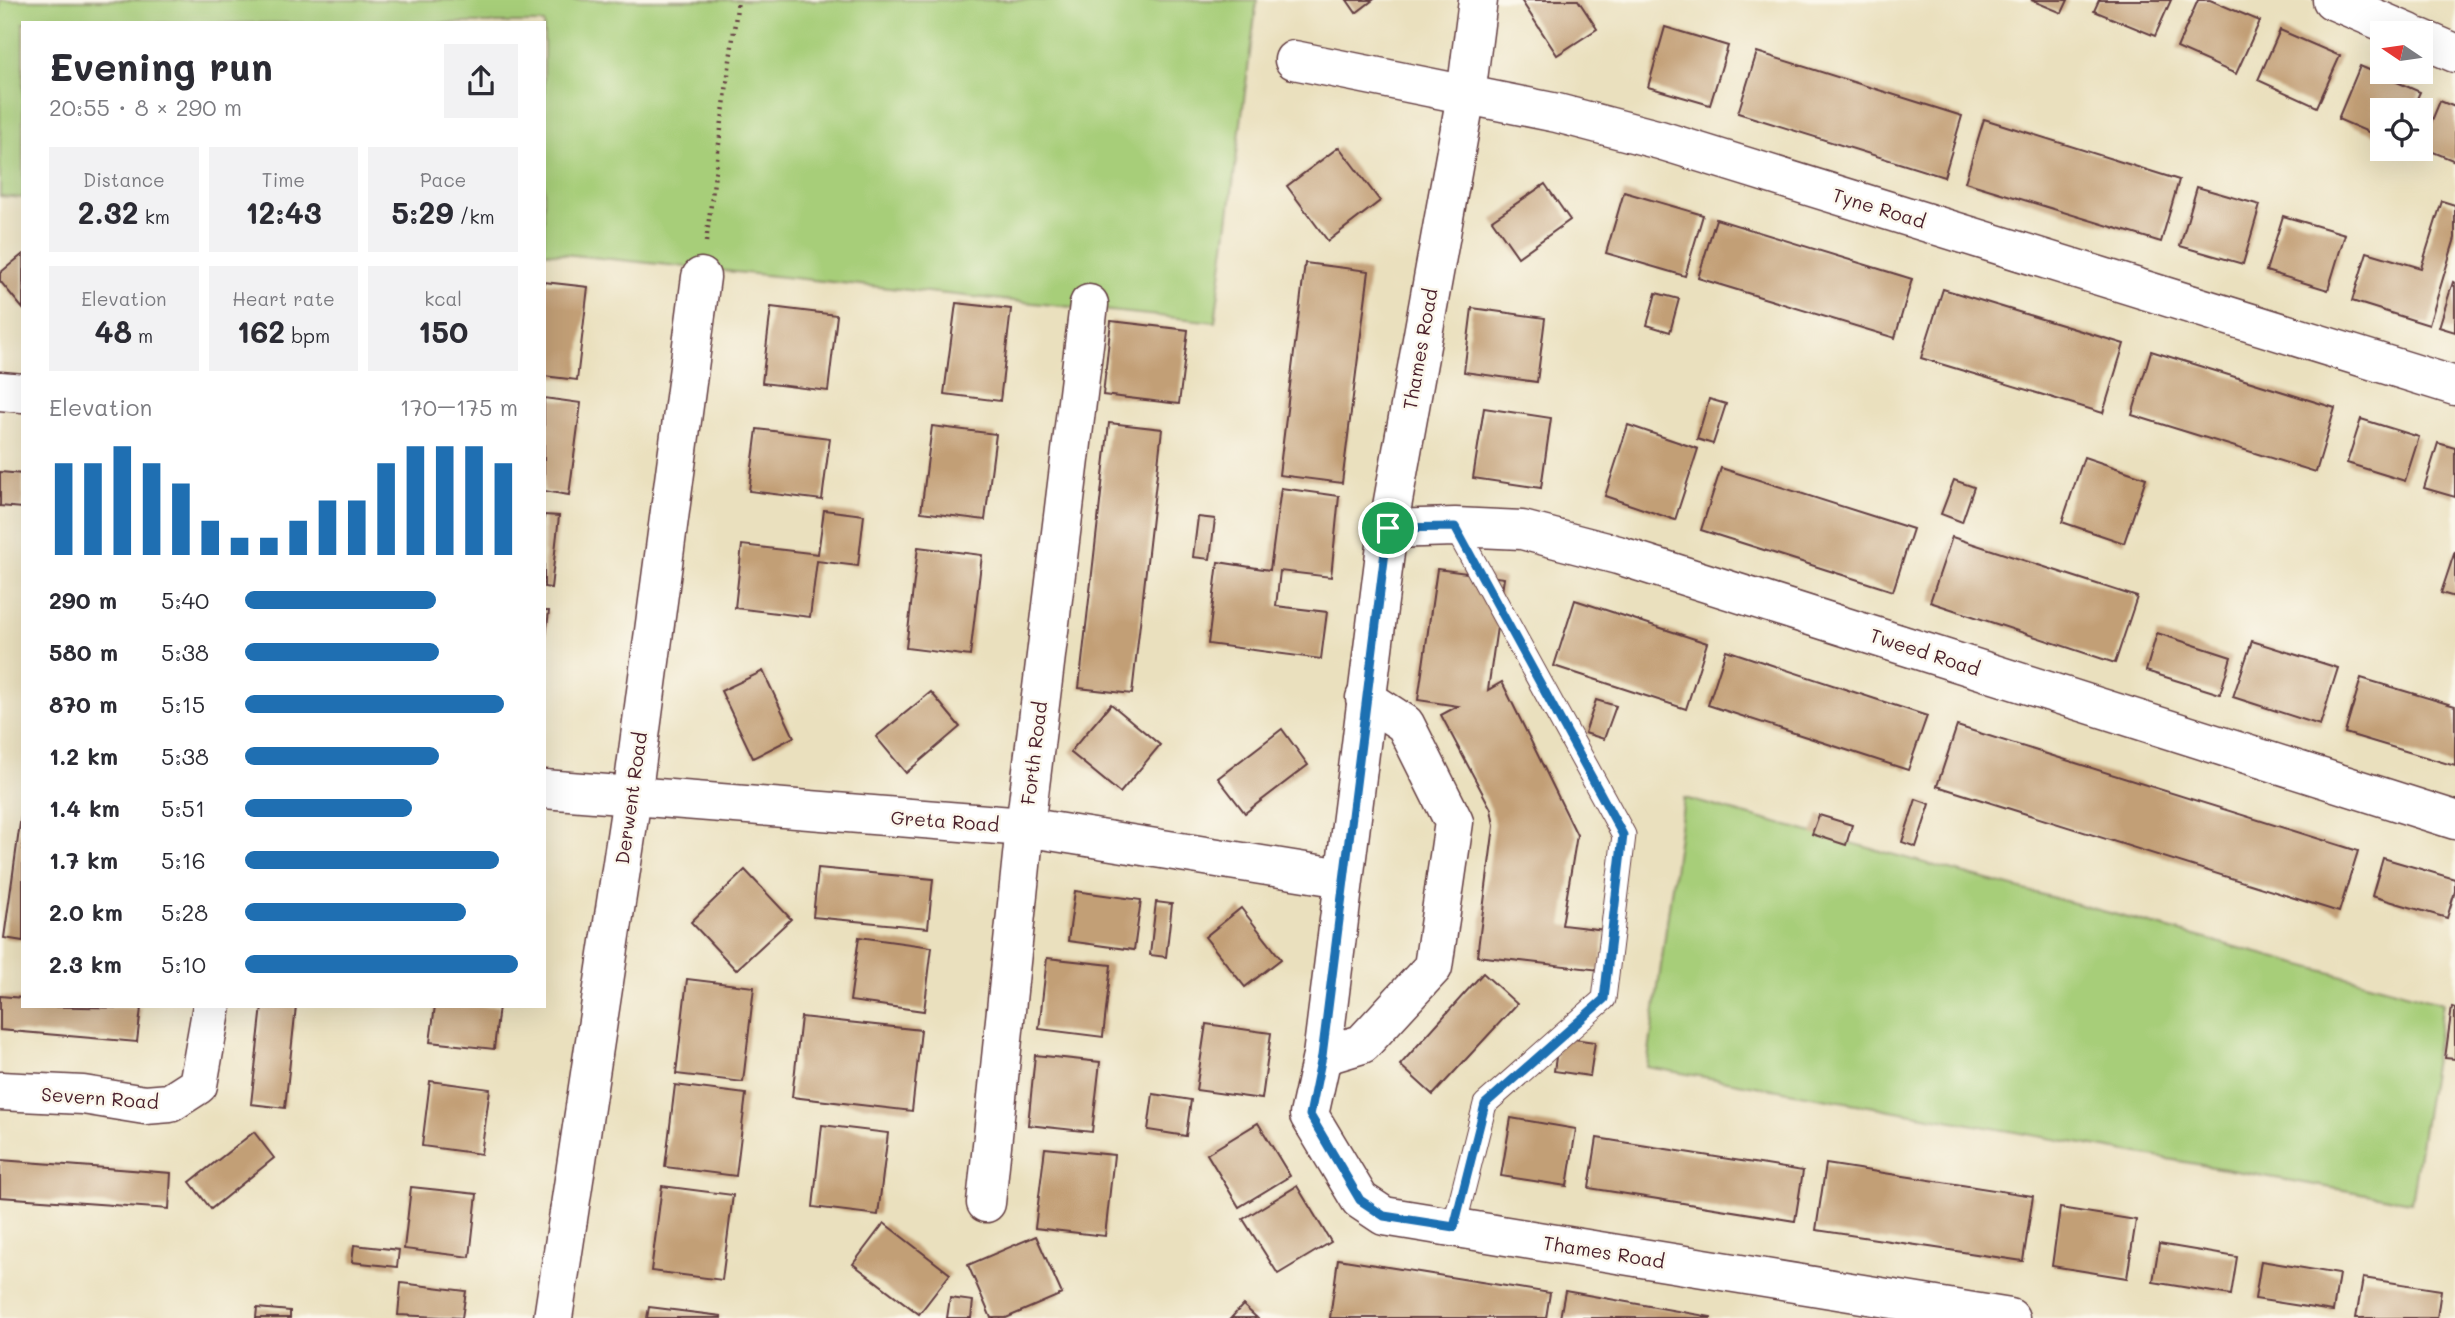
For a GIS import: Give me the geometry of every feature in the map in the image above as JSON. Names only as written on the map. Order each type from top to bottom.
[{"type":"street","name":"Thames Road","points":[[1478,0],[1466,95],[1388,528],[1322,1056],[1310,1115],[1360,1200],[1384,1216],[2010,1318]]},
{"type":"street","points":[[2332,0],[2381,21]]},
{"type":"street","points":[[2433,44],[2455,53]]},
{"type":"street","name":"Tyne Road","points":[[1294,60],[1557,113],[1660,140],[2455,386]]},
{"type":"street","name":"Derwent Road","points":[[553,1318],[632,797],[701,277]]},
{"type":"street","name":"Forth Road","points":[[986,1203],[1025,827],[1089,304]]},
{"type":"street","points":[[0,391],[21,393]]},
{"type":"street","name":"Tweed Road","points":[[1388,528],[1522,530],[1618,555],[2455,820]]},
{"type":"street","points":[[1322,1056],[1362,1044],[1433,967],[1454,822],[1405,724],[1365,698]]},
{"type":"street","name":"Greta Road","points":[[546,789],[1025,827],[1343,878]]},
{"type":"street","name":"Severn Road","points":[[0,1091],[83,1095],[145,1105],[170,1103],[198,1085],[212,1008]]},
{"type":"lane","points":[[1454,1227],[1485,1104],[1604,999],[1623,835],[1455,527]]},
{"type":"path","points":[[701,277],[738,0]]},
{"type":"green space","points":[[0,0],[1257,0],[1215,322],[546,252],[546,21],[21,21],[21,198],[0,196]]},
{"type":"green space","points":[[1684,798],[2443,1003],[2411,1202],[1647,1067]]},
{"type":"building","points":[[1347,0],[1373,0],[1356,13]]},
{"type":"building","points":[[1521,0],[1578,0],[1597,29],[1557,55]]},
{"type":"building","points":[[2031,0],[2068,0],[2062,13]]},
{"type":"building","points":[[2099,0],[2171,0],[2155,36],[2094,11]]},
{"type":"building","points":[[2198,0],[2210,0],[2260,21],[2236,74],[2177,48]]},
{"type":"building","points":[[1665,27],[1728,46],[1710,105],[1648,87]]},
{"type":"building","points":[[2280,30],[2340,56],[2317,107],[2258,80]]},
{"type":"building","points":[[1757,52],[1962,116],[1944,177],[1738,113]]},
{"type":"building","points":[[2360,66],[2370,70],[2370,84],[2402,84],[2420,92],[2417,98],[2370,98],[2370,133],[2338,119]]},
{"type":"building","points":[[2440,101],[2455,107],[2455,161],[2433,152],[2433,118]]},
{"type":"building","points":[[1984,119],[2179,180],[2161,242],[1965,182]]},
{"type":"building","points":[[1339,147],[1380,201],[1328,241],[1287,186]]},
{"type":"building","points":[[1545,184],[1570,220],[1518,257],[1492,220]]},
{"type":"building","points":[[2197,187],[2260,205],[2243,264],[2180,246]]},
{"type":"building","points":[[1624,192],[1703,215],[1685,276],[1606,253]]},
{"type":"building","points":[[2442,201],[2455,205],[2455,238],[2429,325],[2352,301],[2367,252],[2421,268]]},
{"type":"building","points":[[2283,216],[2345,234],[2328,290],[2266,271]]},
{"type":"building","points":[[1716,219],[1912,279],[1895,338],[1698,278]]},
{"type":"building","points":[[21,256],[21,307],[0,281],[0,273]]},
{"type":"building","points":[[1305,263],[1369,271],[1342,483],[1279,475]]},
{"type":"building","points":[[546,282],[588,287],[577,380],[546,376]]},
{"type":"building","points":[[2453,282],[2455,283],[2455,332],[2439,327]]},
{"type":"building","points":[[1943,289],[2124,344],[2103,413],[1921,358]]},
{"type":"building","points":[[1656,293],[1679,299],[1670,332],[1647,325]]},
{"type":"building","points":[[956,303],[1011,309],[1000,401],[944,394]]},
{"type":"building","points":[[771,307],[837,315],[828,391],[762,383]]},
{"type":"building","points":[[1472,308],[1545,318],[1537,382],[1464,372]]},
{"type":"building","points":[[1111,321],[1188,330],[1179,404],[1103,395]]},
{"type":"building","points":[[2151,351],[2335,408],[2316,472],[2132,415]]},
{"type":"building","points":[[546,398],[581,403],[569,495],[546,491]]},
{"type":"building","points":[[1709,399],[1726,404],[1713,444],[1697,439]]},
{"type":"building","points":[[1484,408],[1551,418],[1541,488],[1473,478]]},
{"type":"building","points":[[2361,419],[2419,437],[2405,481],[2347,463]]},
{"type":"building","points":[[1109,423],[1162,429],[1132,694],[1079,688]]},
{"type":"building","points":[[1628,425],[1698,449],[1675,520],[1605,496]]},
{"type":"building","points":[[932,426],[996,434],[985,520],[921,512]]},
{"type":"building","points":[[757,429],[830,438],[822,500],[749,491]]},
{"type":"building","points":[[2438,443],[2455,448],[2455,497],[2424,488]]},
{"type":"building","points":[[2084,457],[2146,478],[2124,543],[2062,522]]},
{"type":"building","points":[[1721,468],[1913,529],[1893,591],[1701,530]]},
{"type":"building","points":[[0,472],[21,474],[21,508],[0,506]]},
{"type":"building","points":[[1954,480],[1974,487],[1962,522],[1941,514]]},
{"type":"building","points":[[1281,488],[1339,496],[1331,577],[1280,571],[1276,606],[1327,612],[1321,659],[1208,644],[1218,562],[1270,570]]},
{"type":"building","points":[[824,510],[864,515],[858,566],[817,561],[810,617],[735,608],[742,545],[818,554]]},
{"type":"building","points":[[546,515],[559,516],[551,588],[546,587]]},
{"type":"building","points":[[1198,517],[1215,519],[1210,559],[1193,557]]},
{"type":"building","points":[[1952,537],[2137,597],[2115,663],[1930,602]]},
{"type":"building","points":[[918,547],[982,555],[970,656],[906,648]]},
{"type":"building","points":[[2455,551],[2455,597],[2441,593]]},
{"type":"building","points":[[1437,569],[1504,578],[1488,690],[1502,682],[1577,835],[1562,925],[1605,930],[1600,970],[1477,956],[1494,826],[1491,809],[1441,715],[1458,706],[1418,700]]},
{"type":"building","points":[[1575,600],[1707,643],[1686,709],[1554,666]]},
{"type":"building","points":[[546,611],[549,611],[546,635]]},
{"type":"building","points":[[2157,633],[2231,657],[2220,694],[2146,671]]},
{"type":"building","points":[[2252,641],[2338,668],[2320,725],[2233,697]]},
{"type":"building","points":[[1726,650],[1927,716],[1908,770],[1708,705]]},
{"type":"building","points":[[763,671],[794,737],[753,758],[721,691]]},
{"type":"building","points":[[2361,678],[2455,706],[2455,766],[2345,733]]},
{"type":"building","points":[[931,692],[960,727],[906,773],[876,737]]},
{"type":"building","points":[[1596,700],[1616,706],[1604,739],[1585,733]]},
{"type":"building","points":[[1111,704],[1160,745],[1120,793],[1070,752]]},
{"type":"building","points":[[1957,726],[2358,851],[2339,912],[1937,786]]},
{"type":"building","points":[[1282,729],[1308,765],[1245,813],[1218,778]]},
{"type":"building","points":[[1916,799],[1930,804],[1916,847],[1902,842]]},
{"type":"building","points":[[1819,815],[1852,825],[1846,845],[1812,834]]},
{"type":"building","points":[[21,816],[21,941],[4,938]]},
{"type":"building","points":[[2383,858],[2455,879],[2455,891],[2447,918],[2372,896]]},
{"type":"building","points":[[818,868],[933,879],[928,928],[813,917]]},
{"type":"building","points":[[745,870],[791,919],[736,970],[691,922]]},
{"type":"building","points":[[1075,891],[1141,900],[1134,950],[1068,941]]},
{"type":"building","points":[[1156,902],[1172,904],[1166,957],[1150,955]]},
{"type":"building","points":[[1241,908],[1281,959],[1245,987],[1205,937]]},
{"type":"building","points":[[859,937],[932,947],[924,1011],[850,1001]]},
{"type":"building","points":[[1047,958],[1111,965],[1103,1037],[1039,1029]]},
{"type":"building","points":[[1483,973],[1517,1004],[1433,1095],[1400,1065]]},
{"type":"building","points":[[687,979],[754,987],[743,1082],[676,1074]]},
{"type":"building","points":[[0,996],[21,998],[21,1008],[141,1008],[137,1042],[0,1030]]},
{"type":"building","points":[[2452,1007],[2455,1008],[2455,1059],[2445,1058]]},
{"type":"building","points":[[262,1008],[296,1008],[285,1108],[251,1104]]},
{"type":"building","points":[[435,1008],[499,1008],[494,1049],[430,1042]]},
{"type":"building","points":[[801,1017],[921,1030],[912,1111],[792,1097]]},
{"type":"building","points":[[1206,1024],[1271,1033],[1262,1099],[1196,1090]]},
{"type":"building","points":[[1559,1037],[1595,1042],[1590,1076],[1554,1071]]},
{"type":"building","points":[[1035,1055],[1100,1062],[1092,1132],[1028,1125]]},
{"type":"building","points":[[430,1081],[490,1089],[481,1154],[422,1146]]},
{"type":"building","points":[[675,1085],[746,1094],[736,1176],[665,1167]]},
{"type":"building","points":[[1153,1094],[1191,1100],[1186,1136],[1148,1130]]},
{"type":"building","points":[[1511,1118],[1576,1129],[1567,1186],[1501,1176]]},
{"type":"building","points":[[1258,1123],[1290,1176],[1239,1207],[1207,1154]]},
{"type":"building","points":[[822,1125],[888,1133],[878,1215],[813,1207]]},
{"type":"building","points":[[254,1132],[274,1158],[211,1209],[190,1182]]},
{"type":"building","points":[[1597,1138],[1803,1171],[1795,1221],[1589,1188]]},
{"type":"building","points":[[1045,1148],[1114,1155],[1105,1236],[1035,1228]]},
{"type":"building","points":[[0,1160],[171,1173],[169,1209],[0,1197]]},
{"type":"building","points":[[1826,1164],[2033,1196],[2023,1261],[1816,1230]]},
{"type":"building","points":[[662,1186],[733,1195],[722,1280],[651,1271]]},
{"type":"building","points":[[1297,1186],[1331,1242],[1278,1274],[1243,1219]]},
{"type":"building","points":[[411,1187],[477,1194],[470,1257],[404,1249]]},
{"type":"building","points":[[2060,1208],[2136,1220],[2127,1278],[2052,1266]]},
{"type":"building","points":[[884,1223],[950,1274],[919,1314],[853,1264]]},
{"type":"building","points":[[1036,1236],[1062,1294],[1006,1318],[991,1318],[968,1265]]},
{"type":"building","points":[[2159,1244],[2237,1257],[2231,1295],[2153,1282]]},
{"type":"building","points":[[354,1245],[399,1250],[397,1267],[352,1262]]},
{"type":"building","points":[[1338,1259],[1550,1293],[1546,1318],[1330,1318]]},
{"type":"building","points":[[2261,1261],[2339,1274],[2333,1311],[2255,1299]]},
{"type":"building","points":[[2363,1278],[2441,1290],[2437,1318],[2356,1318]]},
{"type":"building","points":[[401,1283],[466,1291],[462,1318],[398,1315]]},
{"type":"building","points":[[1565,1291],[1711,1317],[1711,1318],[1560,1318]]},
{"type":"building","points":[[950,1298],[973,1301],[971,1318],[947,1318]]},
{"type":"building","points":[[1243,1305],[1257,1318],[1231,1318]]},
{"type":"building","points":[[649,1307],[721,1316],[721,1318],[647,1318]]},
{"type":"building","points":[[257,1308],[290,1311],[290,1318],[256,1318]]},
{"type":"route","points":[[1455,527],[1623,835],[1604,999],[1485,1104],[1454,1227],[1384,1216],[1360,1200],[1310,1115],[1322,1056],[1388,528],[1455,527]]}]
